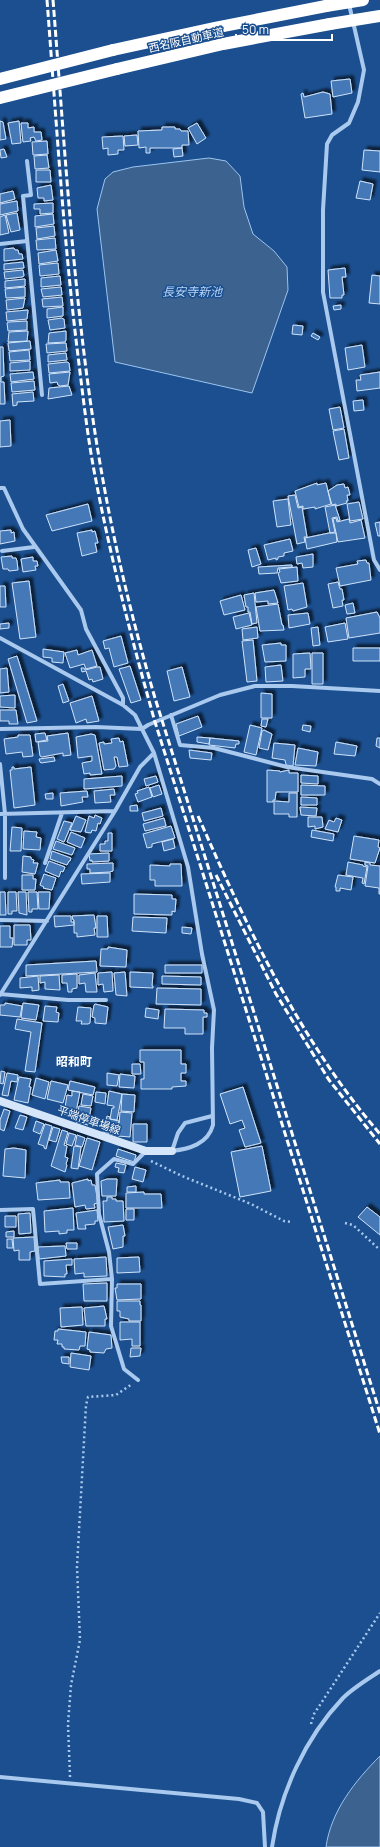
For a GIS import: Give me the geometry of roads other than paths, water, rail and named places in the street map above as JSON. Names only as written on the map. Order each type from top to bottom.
[{"type":"highway","name":"西名阪自動車道","points":[[0,79],[113,50],[214,28],[363,0]]},
{"type":"highway","name":"西名阪自動車道","points":[[0,98],[223,44],[380,16]]},
{"type":"main road","name":"平端停車場線","points":[[0,1101],[146,1151],[172,1151]]},
{"type":"street","points":[[348,0],[364,70],[358,102],[349,123],[332,135],[327,144],[323,210],[323,292],[374,560],[380,570]]},
{"type":"street","points":[[27,162],[31,195],[23,196],[42,395]]},
{"type":"street","points":[[0,244],[28,241]]},
{"type":"street","points":[[0,488],[4,488],[23,529],[34,547],[81,610],[86,629],[123,698],[123,705]]},
{"type":"street","points":[[2,551],[34,547]]},
{"type":"street","points":[[0,638],[123,705],[135,715],[154,752],[188,866],[202,954],[214,1010],[213,1125],[211,1134],[187,1149],[172,1151],[178,1133],[185,1123],[212,1116]]},
{"type":"street","points":[[0,729],[96,727],[142,729],[171,715],[220,695],[255,686],[292,686],[380,691]]},
{"type":"street","points":[[171,715],[180,745],[214,748],[287,767],[372,779],[380,784]]},
{"type":"street","points":[[106,1000],[68,1000],[0,995],[115,811],[140,767],[154,752]]},
{"type":"street","points":[[0,764],[5,814],[4,878]]},
{"type":"street","points":[[0,814],[115,811]]},
{"type":"street","points":[[45,863],[62,812]]},
{"type":"street","points":[[0,920],[46,920]]},
{"type":"street","points":[[138,1380],[124,1369],[112,1326],[112,1279],[109,1252],[99,1214],[97,1174],[114,1159],[133,1164],[146,1151]]},
{"type":"street","points":[[0,1210],[33,1209],[40,1284],[112,1279]]},
{"type":"street","points":[[272,1847],[285,1796],[303,1753],[323,1723],[344,1698],[380,1671]]},
{"type":"street","points":[[0,1777],[239,1799],[257,1803],[263,1812],[265,1847]]},
{"type":"water","name":"長安寺新池","points":[[209,158],[226,161],[240,176],[244,207],[253,234],[274,251],[287,267],[288,290],[252,393],[115,362],[97,209],[105,179],[113,172],[133,167]]},
{"type":"water","points":[[380,1756],[380,1847],[326,1847],[333,1821],[346,1797],[353,1786]]},
{"type":"railway","points":[[47,0],[64,218],[77,348],[84,406],[99,498],[113,562],[155,722],[380,1434]]},
{"type":"railway","points":[[53,0],[68,197],[81,328],[99,458],[121,566],[155,698],[380,1413]]},
{"type":"railway","points":[[198,816],[236,899],[277,982],[325,1061],[351,1098],[380,1134]]},
{"type":"railway","points":[[216,875],[276,994],[329,1080],[380,1144]]},
{"type":"district","name":"昭和町","points":[[74,1062]]}]
